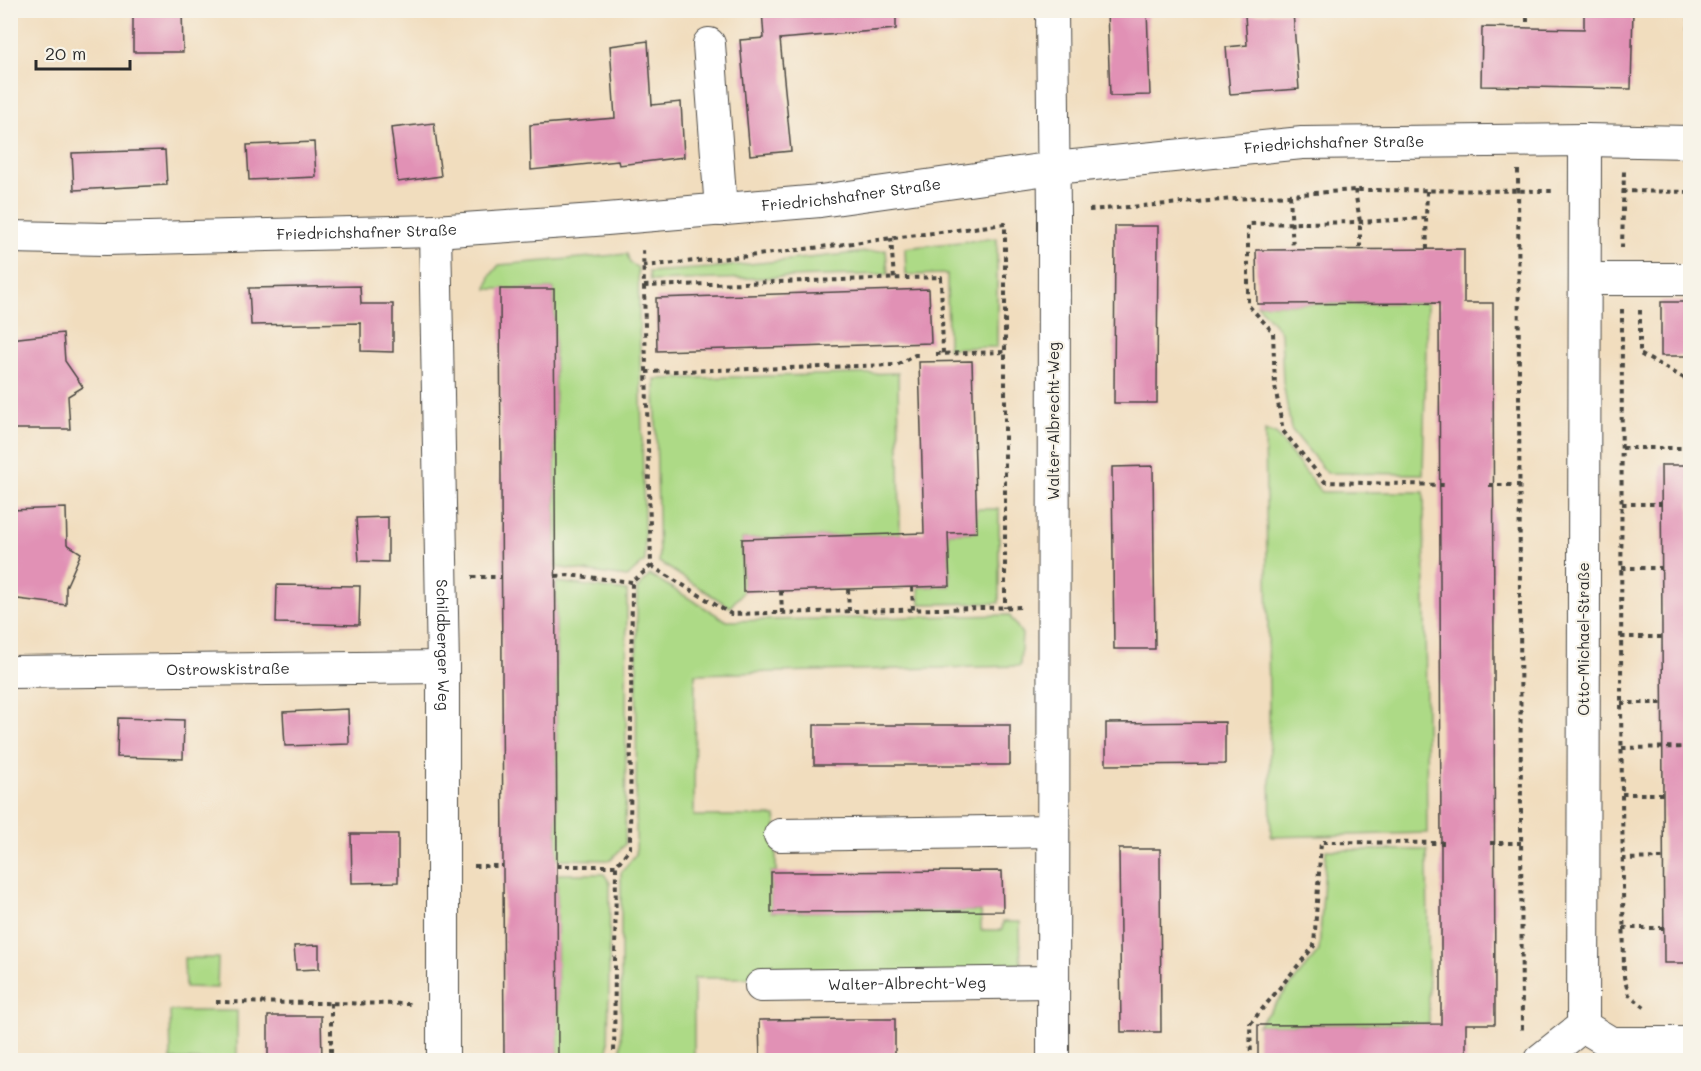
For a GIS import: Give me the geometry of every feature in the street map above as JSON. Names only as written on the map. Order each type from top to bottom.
[{"type":"street","name":"Walter-Albrecht-Weg","points":[[1052,10],[1054,168],[1053,1060]]},
{"type":"street","points":[[709,44],[721,210]]},
{"type":"street","name":"Friedrichshafner Straße","points":[[10,237],[106,239],[435,231],[642,216],[820,201],[1054,168],[1302,143],[1518,140],[1689,142]]},
{"type":"street","name":"Otto-Michael-Straße","points":[[1583,1026],[1585,140]]},
{"type":"street","name":"Schildberger Weg","points":[[435,231],[443,667],[443,1060]]},
{"type":"street","points":[[1585,279],[1690,279]]},
{"type":"street","name":"Ostrowskistraße","points":[[10,672],[443,667]]},
{"type":"street","points":[[780,835],[1053,831]]},
{"type":"street","name":"Walter-Albrecht-Weg","points":[[761,986],[1053,982]]},
{"type":"street","points":[[1531,1049],[1583,1026],[1611,1044],[1690,1043]]},
{"type":"path","points":[[1527,10],[1527,22]]},
{"type":"path","points":[[1689,10],[1689,142]]},
{"type":"path","points":[[1518,140],[1521,843],[1531,1049]]},
{"type":"path","points":[[1624,141],[1623,191],[1640,354],[1684,378],[1690,378]]},
{"type":"path","points":[[1089,210],[1355,190],[1690,192]]},
{"type":"path","points":[[1355,190],[1360,222],[1360,250]]},
{"type":"path","points":[[1427,190],[1427,250]]},
{"type":"path","points":[[1290,195],[1293,250]]},
{"type":"path","points":[[642,216],[651,566]]},
{"type":"path","points":[[1426,218],[1248,224],[1248,305],[1273,332],[1275,386],[1283,431],[1324,482],[1444,485]]},
{"type":"path","points":[[643,266],[749,256],[1005,224],[1005,608]]},
{"type":"path","points":[[891,238],[894,279]]},
{"type":"path","points":[[644,286],[941,278],[943,354]]},
{"type":"path","points":[[1631,279],[1622,448],[1621,703],[1624,977],[1629,994],[1644,1008],[1654,1013]]},
{"type":"path","points":[[936,354],[1005,352]]},
{"type":"path","points":[[646,372],[897,365],[915,355],[920,355]]},
{"type":"path","points":[[1584,447],[1690,448]]},
{"type":"path","points":[[1489,484],[1520,485]]},
{"type":"path","points":[[1622,504],[1662,504]]},
{"type":"path","points":[[556,576],[568,575],[632,582],[651,566]]},
{"type":"path","points":[[651,566],[731,614],[1026,607]]},
{"type":"path","points":[[1622,568],[1662,568]]},
{"type":"path","points":[[614,1060],[615,866],[630,848],[632,582]]},
{"type":"path","points":[[912,587],[913,610]]},
{"type":"path","points":[[848,589],[849,611]]},
{"type":"path","points":[[781,591],[782,613]]},
{"type":"path","points":[[1622,637],[1662,637]]},
{"type":"path","points":[[1621,703],[1662,703]]},
{"type":"path","points":[[1622,748],[1690,747]]},
{"type":"path","points":[[1622,795],[1663,794]]},
{"type":"path","points":[[1251,1060],[1250,1024],[1314,946],[1321,842],[1444,843]]},
{"type":"path","points":[[1490,843],[1521,843]]},
{"type":"path","points":[[1622,859],[1663,858]]},
{"type":"path","points":[[557,866],[615,866]]},
{"type":"path","points":[[1623,928],[1663,928]]},
{"type":"path","points":[[216,1002],[443,1004]]},
{"type":"path","points":[[331,1003],[331,1060]]},
{"type":"green space","points":[[997,238],[997,347],[948,348],[947,274],[906,275],[905,248]]},
{"type":"green space","points":[[886,250],[888,274],[650,281],[649,272]]},
{"type":"green space","points":[[627,254],[630,263],[638,268],[645,561],[627,577],[556,567],[554,289],[487,289],[490,276],[499,265]]},
{"type":"green space","points":[[1427,303],[1423,474],[1327,473],[1291,429],[1283,382],[1281,332],[1257,304]]},
{"type":"green space","points":[[898,373],[900,534],[742,539],[743,592],[730,607],[659,562],[655,379]]},
{"type":"green space","points":[[1265,431],[1276,434],[1321,492],[1424,492],[1427,833],[1271,837]]},
{"type":"green space","points":[[976,509],[999,509],[999,603],[920,604],[919,587],[950,586],[948,533],[977,532]]},
{"type":"green space","points":[[650,575],[727,621],[1009,615],[1022,634],[1020,666],[695,674],[694,816],[776,816],[776,872],[771,872],[771,912],[981,911],[981,930],[1002,930],[1003,922],[1020,922],[1021,976],[694,978],[694,1060],[621,1060],[621,873],[636,854],[637,589]]},
{"type":"green space","points":[[556,582],[627,591],[625,844],[611,860],[557,859]]},
{"type":"green space","points":[[1326,850],[1427,850],[1429,1024],[1258,1025],[1319,951]]},
{"type":"green space","points":[[557,874],[604,874],[610,883],[608,1060],[558,1060]]},
{"type":"green space","points":[[184,958],[218,958],[217,988],[185,987]]},
{"type":"green space","points":[[170,1011],[237,1011],[237,1060],[171,1060]]},
{"type":"building","points":[[133,10],[182,10],[183,52],[133,52]]},
{"type":"building","points":[[762,10],[896,10],[896,29],[780,39],[791,151],[750,155],[740,40],[764,38]]},
{"type":"building","points":[[1107,10],[1147,10],[1150,95],[1110,96]]},
{"type":"building","points":[[1584,10],[1633,10],[1631,89],[1481,86],[1482,27],[1584,29]]},
{"type":"building","points":[[1293,12],[1299,89],[1230,94],[1226,47],[1247,45],[1245,15]]},
{"type":"building","points":[[648,41],[652,105],[681,102],[684,157],[619,165],[618,161],[531,170],[530,125],[615,118],[610,46]]},
{"type":"building","points":[[434,123],[441,176],[398,182],[391,128]]},
{"type":"building","points":[[314,142],[316,177],[249,180],[247,145]]},
{"type":"building","points":[[165,150],[167,185],[74,190],[72,153]]},
{"type":"building","points":[[1115,226],[1158,226],[1157,403],[1114,403]]},
{"type":"building","points":[[1464,249],[1464,303],[1493,303],[1495,1024],[1466,1024],[1466,1060],[1258,1060],[1258,1025],[1441,1024],[1441,851],[1439,303],[1257,304],[1256,250]]},
{"type":"building","points":[[360,286],[361,304],[393,304],[393,352],[361,351],[361,323],[251,325],[249,288]]},
{"type":"building","points":[[500,289],[554,289],[558,1060],[504,1060]]},
{"type":"building","points":[[929,289],[931,343],[657,351],[656,298]]},
{"type":"building","points":[[1661,302],[1690,302],[1690,356],[1661,356]]},
{"type":"building","points":[[63,333],[65,361],[83,387],[68,396],[70,429],[10,429],[10,339]]},
{"type":"building","points":[[972,361],[977,532],[948,533],[950,586],[743,592],[742,539],[924,533],[919,362]]},
{"type":"building","points":[[1661,465],[1690,465],[1690,963],[1664,963]]},
{"type":"building","points":[[1153,466],[1155,649],[1114,649],[1112,467]]},
{"type":"building","points":[[66,508],[67,544],[81,553],[66,587],[66,605],[10,598],[10,510]]},
{"type":"building","points":[[388,517],[388,562],[359,561],[356,518]]},
{"type":"building","points":[[277,585],[360,586],[359,625],[276,623]]},
{"type":"building","points":[[348,709],[349,744],[285,746],[283,712]]},
{"type":"building","points":[[118,718],[184,720],[183,759],[117,757]]},
{"type":"building","points":[[1225,722],[1225,764],[1106,765],[1106,723]]},
{"type":"building","points":[[814,725],[1010,725],[1010,765],[814,765]]},
{"type":"building","points":[[351,834],[398,834],[398,882],[352,883]]},
{"type":"building","points":[[1119,849],[1160,849],[1161,1032],[1121,1032]]},
{"type":"building","points":[[1002,871],[1003,911],[771,912],[771,872]]},
{"type":"building","points":[[319,945],[319,969],[296,970],[294,946]]},
{"type":"building","points":[[268,1016],[321,1016],[322,1060],[268,1060]]},
{"type":"building","points":[[895,1019],[895,1060],[760,1060],[759,1020]]}]
